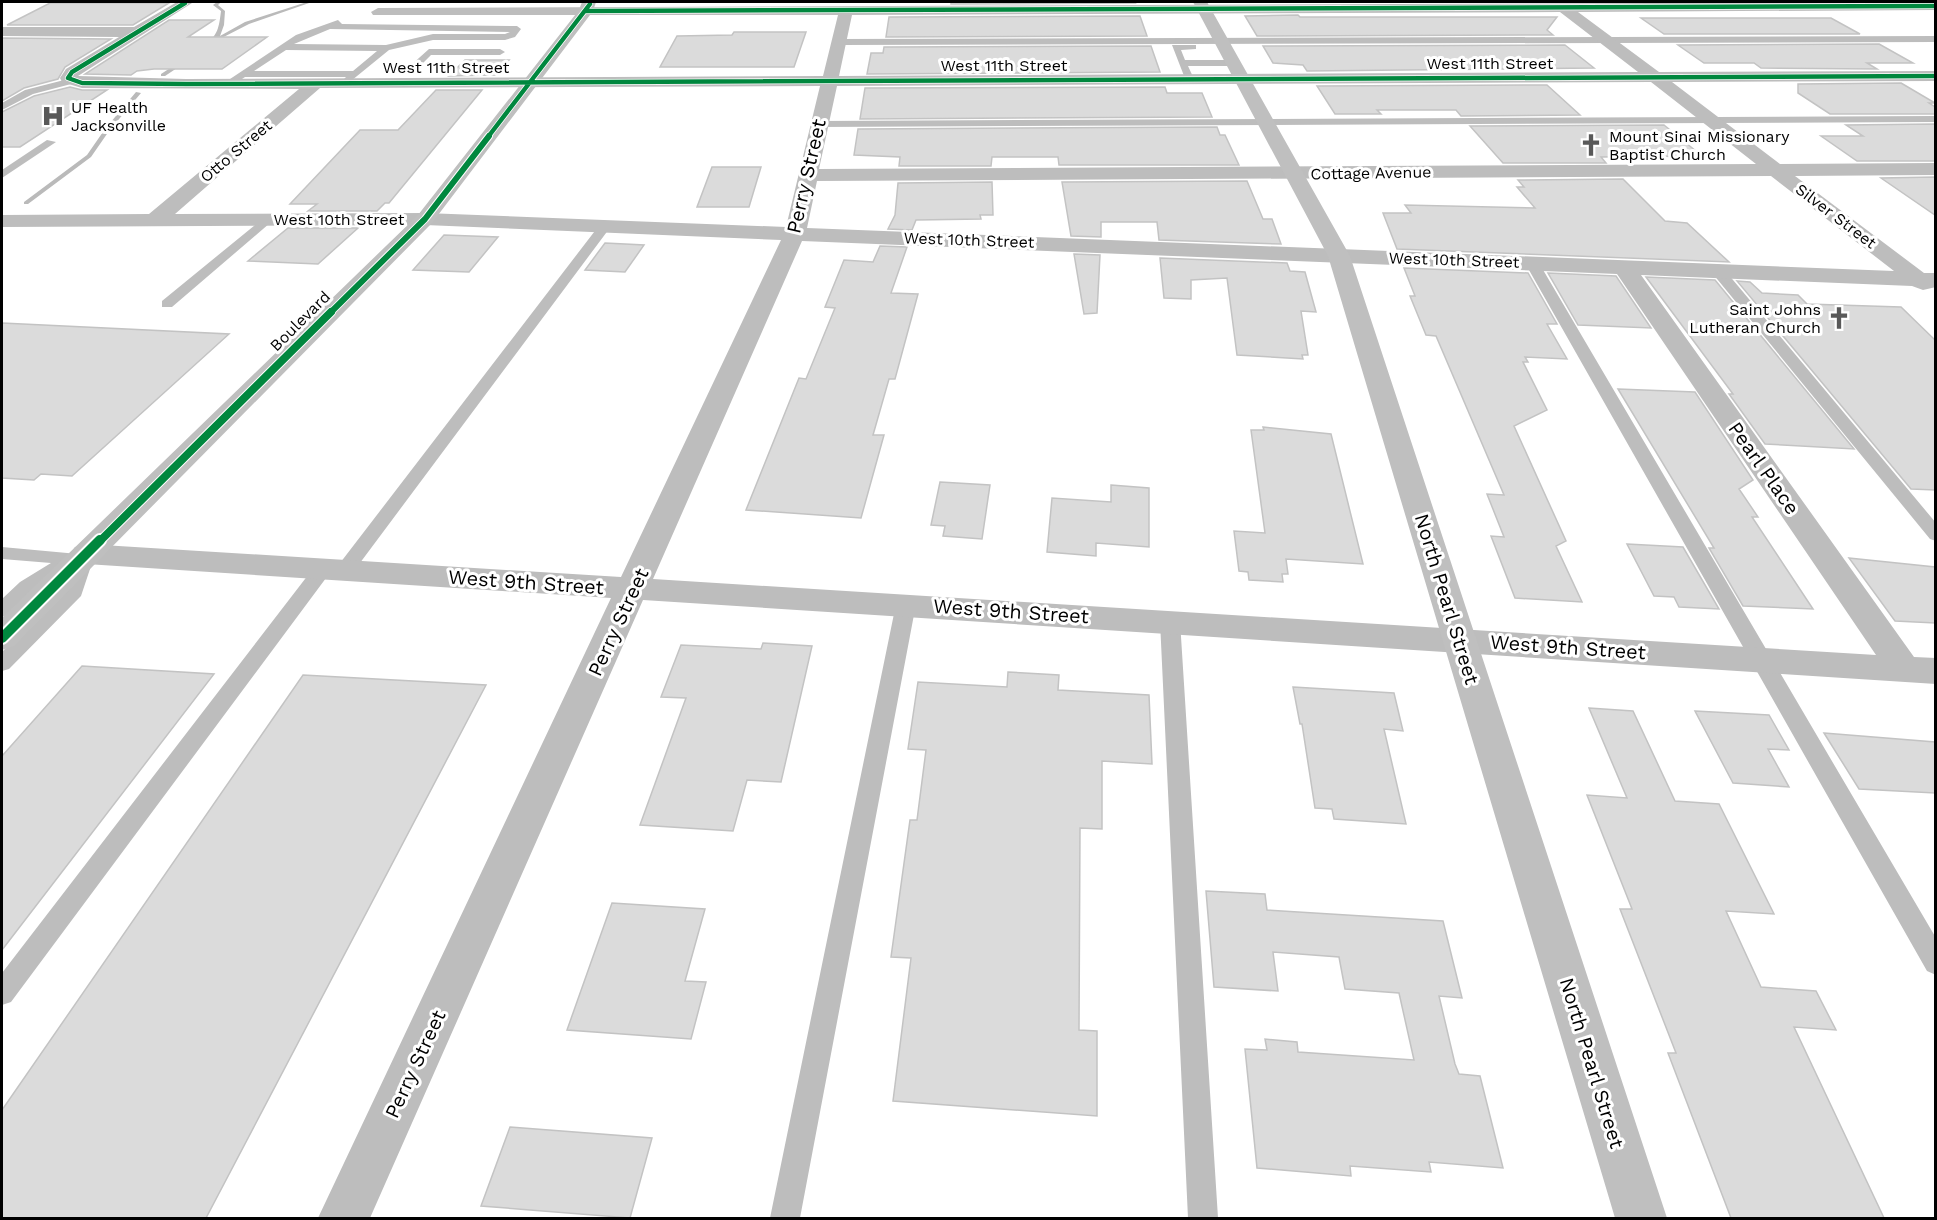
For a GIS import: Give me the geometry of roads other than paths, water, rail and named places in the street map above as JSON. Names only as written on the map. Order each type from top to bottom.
[{"type":"street","points":[[72,81],[68,78],[72,72],[185,3]]},
{"type":"street","name":"Silver Street","points":[[1559,4],[1776,170],[1927,280],[1935,295]]},
{"type":"street","points":[[378,12],[588,6],[846,10],[1202,5],[1935,6]]},
{"type":"street","name":"North Pearl Street","points":[[1202,5],[1339,256],[1641,1218]]},
{"type":"street","name":"Boulevard","points":[[2,638],[79,558],[425,219],[588,6]]},
{"type":"street","points":[[1920,6],[1935,13]]},
{"type":"street","name":"Perry Street","points":[[344,1218],[795,233],[846,10]]},
{"type":"street","points":[[2,32],[136,32]]},
{"type":"street","name":"West 11th Street","points":[[72,81],[97,84],[316,83],[351,78],[532,82],[1189,79],[1231,58],[1655,77],[1935,76]]},
{"type":"street","name":"Otto Street","points":[[155,220],[316,83]]},
{"type":"street","name":"Cottage Avenue","points":[[807,175],[1935,169]]},
{"type":"street","name":"West 10th Street","points":[[2,221],[425,219],[1927,280]]},
{"type":"street","name":"Pearl Place","points":[[1624,267],[1920,670]]},
{"type":"street","name":"West 9th Street","points":[[79,558],[906,604],[1920,670]]},
{"type":"lane","points":[[229,83],[299,37],[327,26],[378,12]]},
{"type":"lane","points":[[299,37],[505,37],[512,35],[517,29],[327,26]]},
{"type":"lane","points":[[244,74],[351,78],[386,48],[433,37]]},
{"type":"lane","points":[[1182,63],[1231,58],[1606,40],[1935,39]]},
{"type":"lane","points":[[839,42],[1231,58]]},
{"type":"lane","points":[[282,47],[500,52]]},
{"type":"lane","points":[[1189,79],[1175,47],[1231,58]]},
{"type":"lane","points":[[413,68],[429,52]]},
{"type":"lane","points":[[2,108],[29,92],[72,81]]},
{"type":"lane","points":[[819,124],[1935,119]]},
{"type":"lane","points":[[2,175],[51,142]]},
{"type":"lane","points":[[167,304],[266,220]]},
{"type":"lane","points":[[2,993],[605,226]]},
{"type":"lane","points":[[1532,263],[1935,963]]},
{"type":"lane","points":[[1718,271],[1935,535]]},
{"type":"lane","points":[[2,553],[79,558]]},
{"type":"lane","points":[[2,610],[27,586],[79,558]]},
{"type":"lane","points":[[2,664],[74,591],[79,558]]},
{"type":"lane","points":[[785,1218],[906,604]]},
{"type":"lane","points":[[1170,621],[1203,1218]]},
{"type":"waterway","points":[[216,39],[222,25],[223,11],[215,5],[219,2]]},
{"type":"waterway","points":[[208,44],[247,23],[310,2]]},
{"type":"waterway","points":[[163,75],[183,62]]},
{"type":"waterway","points":[[26,203],[89,156],[138,93]]},
{"type":"place","name":"UF Health Jacksonville","points":[[53,116]]},
{"type":"place","name":"Mount Sinai Missionary Baptist Church","points":[[1591,145]]},
{"type":"place","name":"Saint Johns Lutheran Church","points":[[1839,318]]}]
